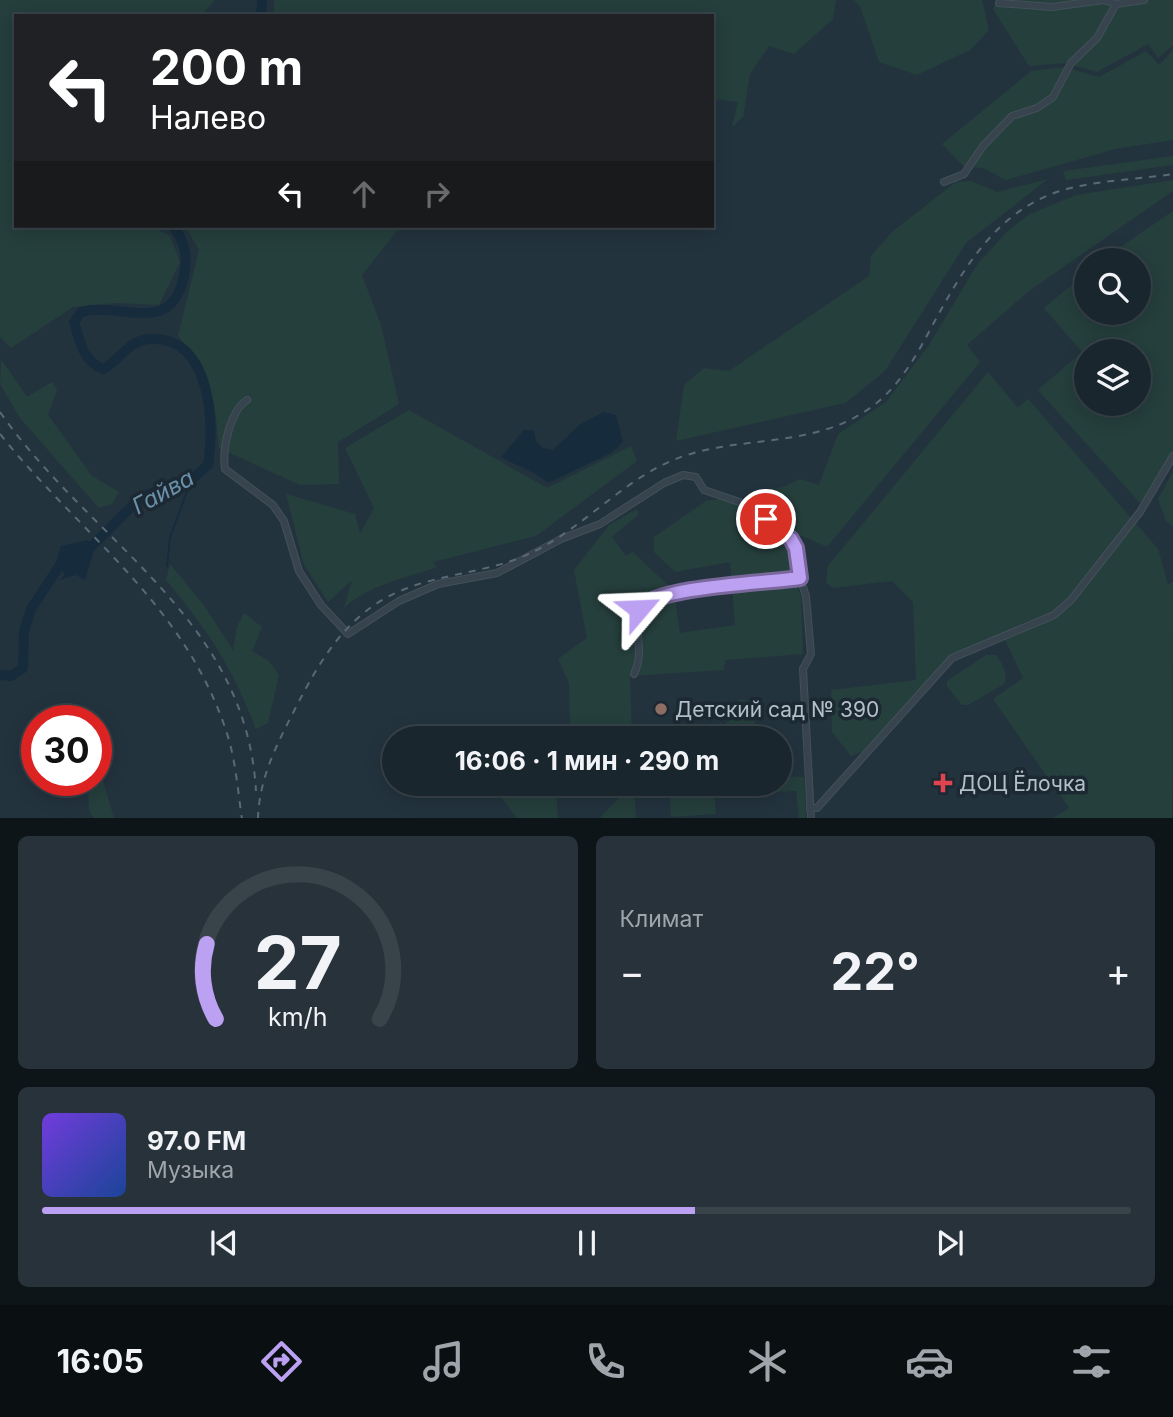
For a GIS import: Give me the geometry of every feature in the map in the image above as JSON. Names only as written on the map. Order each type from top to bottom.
[{"type":"street","points":[[999,3],[1052,7],[1085,1],[1116,4],[1144,0]]},
{"type":"street","points":[[944,182],[964,174],[983,146],[1012,116],[1037,108],[1053,97],[1071,62],[1097,38],[1116,4]]},
{"type":"street","points":[[247,400],[240,405],[231,420],[225,469],[265,497],[278,512],[287,530],[299,570],[321,605],[345,634],[351,633],[399,601],[428,588],[497,573],[561,539],[600,524],[640,496],[683,475],[695,477],[704,490],[751,506],[781,529],[796,548],[800,578],[806,596],[811,654],[803,669],[811,818]]},
{"type":"street","points":[[810,808],[817,808],[829,796],[857,761],[952,658],[1054,615],[1071,600],[1140,512],[1173,456]]},
{"type":"street","points":[[634,674],[641,659],[638,612],[644,604],[683,590],[800,578]]},
{"type":"green space","points":[[0,0],[215,0],[203,14],[14,14],[14,228],[154,228],[170,236],[180,262],[159,305],[116,303],[73,307],[11,348],[0,337]]},
{"type":"green space","points":[[274,0],[836,0],[833,19],[794,54],[769,46],[750,74],[743,117],[732,127],[738,102],[714,99],[714,14],[274,14]]},
{"type":"green space","points":[[854,0],[982,0],[989,30],[970,50],[917,75],[879,62],[860,6]]},
{"type":"green space","points":[[996,0],[1173,0],[1173,45],[1158,58],[1148,44],[1097,72],[1065,63],[1029,66],[993,9]]},
{"type":"green space","points":[[1173,50],[1173,140],[1115,149],[1006,180],[983,168],[964,167],[942,144],[1031,71],[1064,67],[1099,77],[1146,51],[1159,65]]},
{"type":"green space","points":[[1173,156],[1173,165],[1066,180],[1063,171]]},
{"type":"green space","points":[[1048,179],[966,243],[885,371],[845,403],[676,441],[684,385],[704,368],[729,371],[869,276],[871,256],[893,231],[956,182],[971,181],[997,192]]},
{"type":"green space","points":[[1173,180],[1173,191],[1091,248],[1074,248],[1074,260],[1029,291],[967,345],[980,362],[827,547],[795,533],[752,499],[752,493],[783,487],[800,479],[819,485],[838,434],[886,402],[929,345],[978,263],[1008,231],[1030,214],[1076,195]]},
{"type":"green space","points":[[1173,211],[1173,464],[1140,503],[1038,390],[1074,359],[1074,416],[1151,416],[1151,339],[1074,339],[1074,343],[1044,308],[1074,283],[1074,325],[1151,325],[1151,248],[1119,248]]},
{"type":"green space","points":[[186,228],[399,228],[362,275],[381,325],[399,404],[338,442],[339,484],[300,485],[219,448],[210,388],[198,363],[178,336],[199,250]]},
{"type":"green space","points":[[1,359],[27,397],[52,382],[57,390],[48,415],[92,476],[119,492],[112,504],[99,508],[20,418],[0,384]]},
{"type":"green space","points":[[988,372],[1018,408],[1028,399],[1158,549],[1168,584],[1173,582],[1172,818],[1053,818],[1069,808],[993,699],[1023,678],[1002,634],[951,655],[864,751],[851,756],[832,732],[831,690],[916,680],[913,602],[892,581],[833,588],[826,583],[828,566]]},
{"type":"green space","points":[[409,410],[547,488],[631,446],[637,461],[536,536],[433,562],[437,567],[376,588],[344,608],[352,580],[328,602],[304,565],[286,494],[355,514],[360,534],[374,508],[345,448]]},
{"type":"green space","points":[[1173,471],[1173,527],[1166,521],[1158,499]]},
{"type":"green space","points":[[724,498],[749,508],[779,531],[790,551],[790,571],[801,596],[803,654],[725,660],[724,670],[630,676],[632,726],[572,726],[569,683],[558,659],[587,638],[574,570],[609,525],[637,509],[639,514],[612,537],[626,556],[633,552],[674,591],[680,633],[735,625],[730,562],[675,572],[654,552],[654,537],[706,501]]},
{"type":"green space","points":[[170,564],[203,604],[233,650],[237,627],[244,613],[262,627],[252,651],[269,661],[279,675],[268,723],[256,729],[238,686],[218,650],[166,580]]},
{"type":"green space","points":[[986,655],[996,655],[1005,672],[1004,684],[968,705],[962,705],[947,686],[947,681]]},
{"type":"green space","points":[[739,699],[756,703],[755,726],[725,726]]},
{"type":"green space","points":[[792,777],[804,777],[806,818],[799,818],[796,791],[792,791]]},
{"type":"green space","points":[[88,796],[107,796],[114,818],[94,818],[89,811]]},
{"type":"green space","points":[[557,796],[558,818],[517,818],[501,797]]},
{"type":"green space","points":[[620,796],[635,796],[636,818],[600,818]]},
{"type":"green space","points":[[670,796],[715,796],[716,814],[671,817]]},
{"type":"water","points":[[604,412],[616,415],[623,442],[611,453],[548,483],[501,457],[524,430],[534,430],[536,441],[543,448],[553,450],[579,425]]},
{"type":"water","points":[[88,540],[94,550],[85,580],[76,575],[59,580],[65,575],[56,562],[61,546]]},
{"type":"waterway","name":"Гайва","points":[[261,14],[262,0]]},
{"type":"waterway","name":"Гайва","points":[[0,675],[11,676],[23,668],[24,631],[31,609],[60,565],[77,558],[91,547],[136,502],[149,494],[191,480],[208,465],[209,407],[205,386],[187,352],[172,342],[144,340],[131,346],[103,369],[87,356],[74,322],[81,312],[96,310],[143,313],[156,312],[168,306],[177,295],[186,262],[183,244],[174,228]]},
{"type":"waterway","points":[[167,566],[170,538],[191,480]]},
{"type":"railway","points":[[258,818],[270,763],[304,692],[338,639],[367,610],[385,598],[421,583],[488,568],[537,550],[574,527],[645,475],[684,456],[821,431],[864,412],[886,395],[903,374],[971,261],[986,242],[1023,208],[1046,196],[1071,188],[1173,174]]},
{"type":"railway","points":[[0,412],[37,459],[158,585],[195,629],[225,676],[246,730],[256,791]]},
{"type":"railway","points":[[0,434],[130,575],[188,650],[211,692],[229,740],[242,818]]},
{"type":"place","name":"Детский сад № 390","points":[[661,709]]},
{"type":"place","name":"ДОЦ Ёлочка","points":[[943,783]]},
{"type":"route","points":[[639,609],[644,604],[683,590],[800,578],[796,548],[791,539],[766,519]]}]
